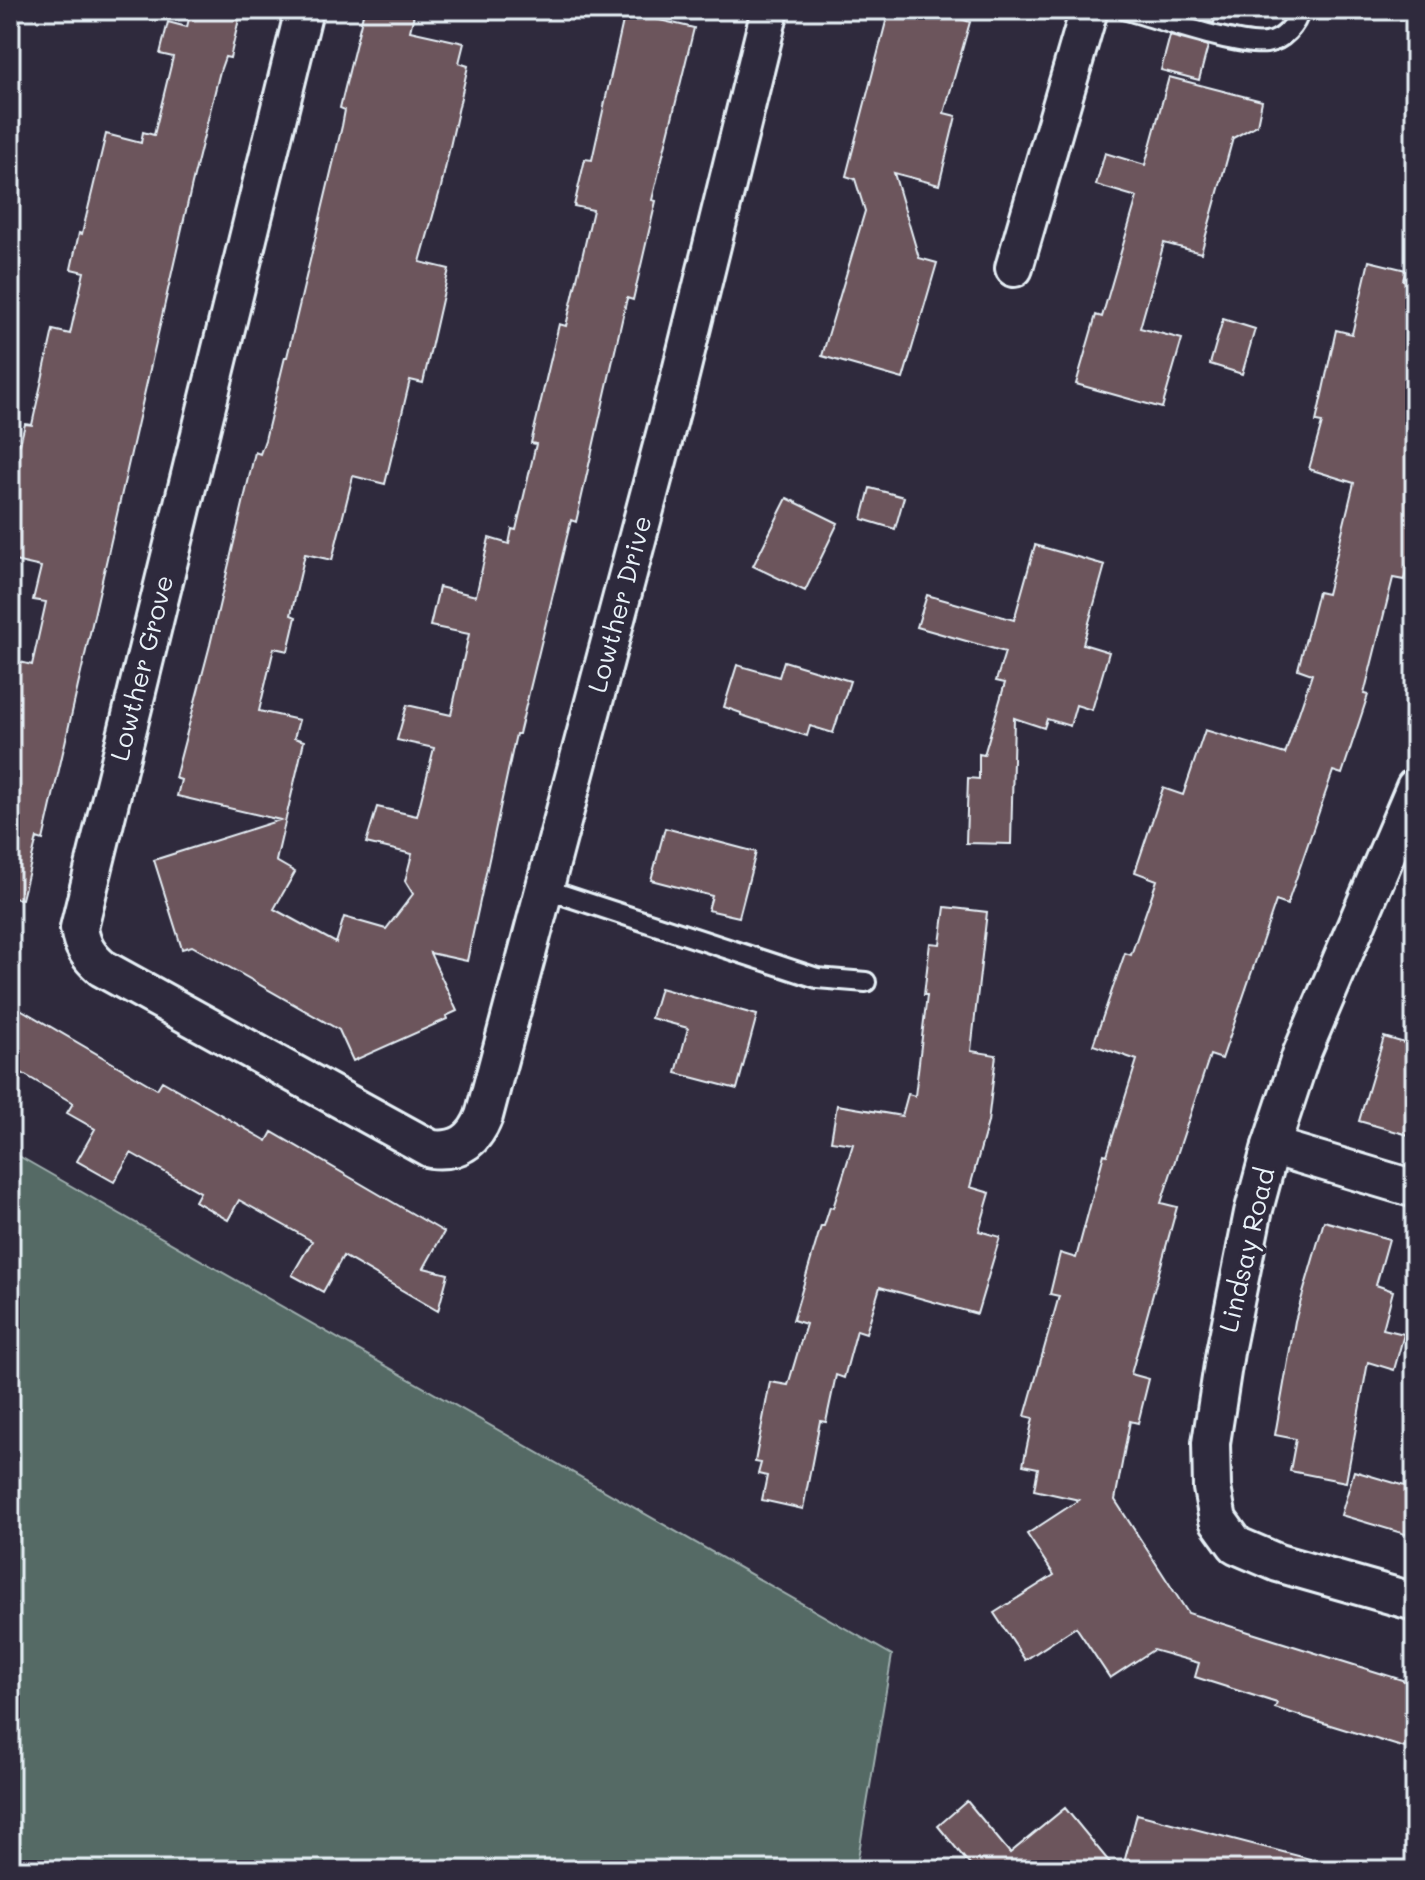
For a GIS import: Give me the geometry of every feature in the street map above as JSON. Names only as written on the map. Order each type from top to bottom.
[{"type":"street","name":"Lowther Grove","points":[[304,10],[79,928],[82,944],[90,958],[102,968],[418,1142]]},
{"type":"street","name":"Lowther Drive","points":[[418,1142],[431,1149],[445,1150],[470,1140],[479,1129],[673,404],[770,10]]},
{"type":"street","points":[[1014,268],[1087,16]]},
{"type":"street","name":"Lindsay Road","points":[[1415,787],[1301,1055],[1271,1146],[1253,1213],[1225,1352],[1211,1443],[1212,1488],[1218,1520],[1236,1545],[1264,1557],[1415,1602]]},
{"type":"street","points":[[1271,1146],[1415,1189]]},
{"type":"lane","points":[[1126,10],[1236,40],[1266,43],[1282,37],[1297,21],[1300,10]]},
{"type":"lane","points":[[545,889],[817,978],[866,982]]},
{"type":"green space","points":[[10,1151],[892,1655],[856,1870],[10,1870]]},
{"type":"building","points":[[191,10],[236,10],[234,18],[239,19],[230,58],[225,57],[220,71],[192,184],[43,840],[37,838],[22,899],[10,898],[10,684],[16,661],[32,665],[46,602],[33,600],[41,567],[10,560],[10,468],[25,424],[32,425],[53,330],[70,334],[84,272],[71,269],[106,134],[141,143],[143,132],[154,135],[173,57],[160,54],[168,22],[187,27]]},
{"type":"building","points":[[364,10],[415,10],[410,31],[464,43],[459,63],[468,66],[441,187],[420,262],[449,269],[423,383],[410,380],[385,484],[353,476],[332,560],[305,554],[291,615],[296,617],[288,651],[274,648],[259,711],[299,720],[294,738],[304,741],[276,861],[295,872],[274,909],[336,943],[344,917],[386,929],[413,894],[405,881],[412,854],[366,843],[377,807],[417,816],[434,748],[397,740],[407,705],[451,715],[469,634],[430,626],[439,587],[476,596],[489,538],[509,544],[512,529],[516,530],[536,444],[531,443],[559,324],[566,326],[593,210],[574,206],[585,159],[592,160],[625,12],[694,28],[652,200],[656,201],[633,300],[627,298],[576,522],[571,520],[519,734],[516,734],[467,961],[430,953],[457,1011],[446,1016],[447,1019],[353,1061],[339,1030],[192,946],[182,949],[154,860],[280,820],[177,796],[181,780],[175,778],[255,452],[260,454],[265,440],[287,357],[342,126],[345,110],[340,108]]},
{"type":"building","points":[[889,10],[954,10],[953,16],[970,22],[944,113],[956,116],[939,185],[894,173],[919,258],[937,263],[903,379],[822,356],[865,211],[855,179],[846,176]]},
{"type":"building","points":[[1177,10],[1217,10],[1214,23]]},
{"type":"building","points":[[1170,36],[1208,46],[1199,80],[1161,70]]},
{"type":"building","points":[[1169,77],[1262,101],[1257,125],[1233,138],[1201,253],[1164,243],[1140,328],[1182,339],[1162,408],[1076,384],[1096,315],[1102,317],[1137,197],[1096,185],[1105,153],[1145,165]]},
{"type":"building","points":[[1369,261],[1406,270],[1403,280],[1415,283],[1415,538],[1404,580],[1393,578],[1364,694],[1368,695],[1342,774],[1333,771],[1287,905],[1276,901],[1222,1059],[1210,1055],[1161,1203],[1177,1207],[1131,1374],[1149,1379],[1138,1423],[1130,1421],[1115,1500],[1188,1613],[1415,1684],[1415,1716],[1405,1748],[1275,1708],[1277,1703],[1195,1677],[1199,1663],[1153,1650],[1110,1678],[1076,1627],[1025,1660],[994,1613],[1054,1575],[1027,1534],[1079,1500],[1034,1490],[1038,1468],[1023,1465],[1033,1418],[1025,1416],[1059,1296],[1050,1294],[1060,1253],[1076,1258],[1104,1154],[1107,1155],[1137,1060],[1093,1045],[1125,953],[1131,955],[1157,880],[1135,872],[1163,788],[1183,795],[1205,730],[1285,754],[1312,674],[1298,669],[1318,592],[1327,594],[1354,483],[1309,469],[1322,423],[1316,422],[1336,330],[1352,334]]},
{"type":"building","points":[[1223,319],[1255,329],[1242,374],[1210,364]]},
{"type":"building","points":[[870,488],[904,497],[895,529],[862,519]]},
{"type":"building","points":[[787,498],[838,523],[805,591],[753,566]]},
{"type":"building","points":[[1035,545],[1105,565],[1083,644],[1109,652],[1092,710],[1076,705],[1070,726],[1047,719],[1044,728],[1014,718],[1011,844],[966,843],[968,778],[979,779],[979,754],[984,755],[1005,683],[996,681],[1005,652],[917,627],[927,595],[1014,620]]},
{"type":"building","points":[[784,661],[850,681],[833,733],[810,726],[807,736],[724,707],[737,665],[779,677]]},
{"type":"building","points":[[665,828],[756,852],[739,917],[708,910],[712,896],[651,880]]},
{"type":"building","points":[[945,907],[987,912],[971,1051],[996,1055],[988,1122],[970,1187],[990,1193],[979,1231],[1000,1237],[977,1314],[880,1287],[866,1333],[857,1330],[844,1378],[836,1375],[826,1422],[820,1421],[803,1509],[762,1500],[767,1476],[758,1474],[761,1463],[755,1462],[770,1382],[788,1385],[806,1324],[793,1320],[821,1226],[824,1226],[830,1207],[833,1208],[853,1144],[831,1141],[837,1105],[902,1116],[908,1094],[915,1096],[930,943],[940,944]]},
{"type":"building","points":[[660,988],[757,1015],[737,1089],[676,1073],[688,1028],[651,1018]]},
{"type":"building","points":[[10,1003],[157,1089],[162,1081],[267,1141],[272,1132],[444,1232],[424,1268],[448,1274],[438,1311],[343,1256],[323,1292],[292,1275],[312,1241],[239,1200],[228,1220],[195,1201],[200,1192],[131,1153],[114,1182],[77,1161],[95,1129],[67,1113],[73,1103],[10,1066]]},
{"type":"building","points":[[1384,1037],[1415,1046],[1415,1137],[1359,1121]]},
{"type":"building","points":[[1324,1221],[1389,1239],[1376,1285],[1393,1291],[1383,1329],[1404,1334],[1394,1370],[1368,1362],[1346,1482],[1290,1471],[1296,1439],[1275,1435],[1295,1321]]},
{"type":"building","points":[[1354,1471],[1415,1489],[1415,1537],[1341,1515]]},
{"type":"building","points":[[967,1801],[1010,1853],[1065,1808],[1116,1870],[974,1870],[938,1826]]},
{"type":"building","points":[[1137,1814],[1310,1859],[1309,1870],[1122,1870]]}]
